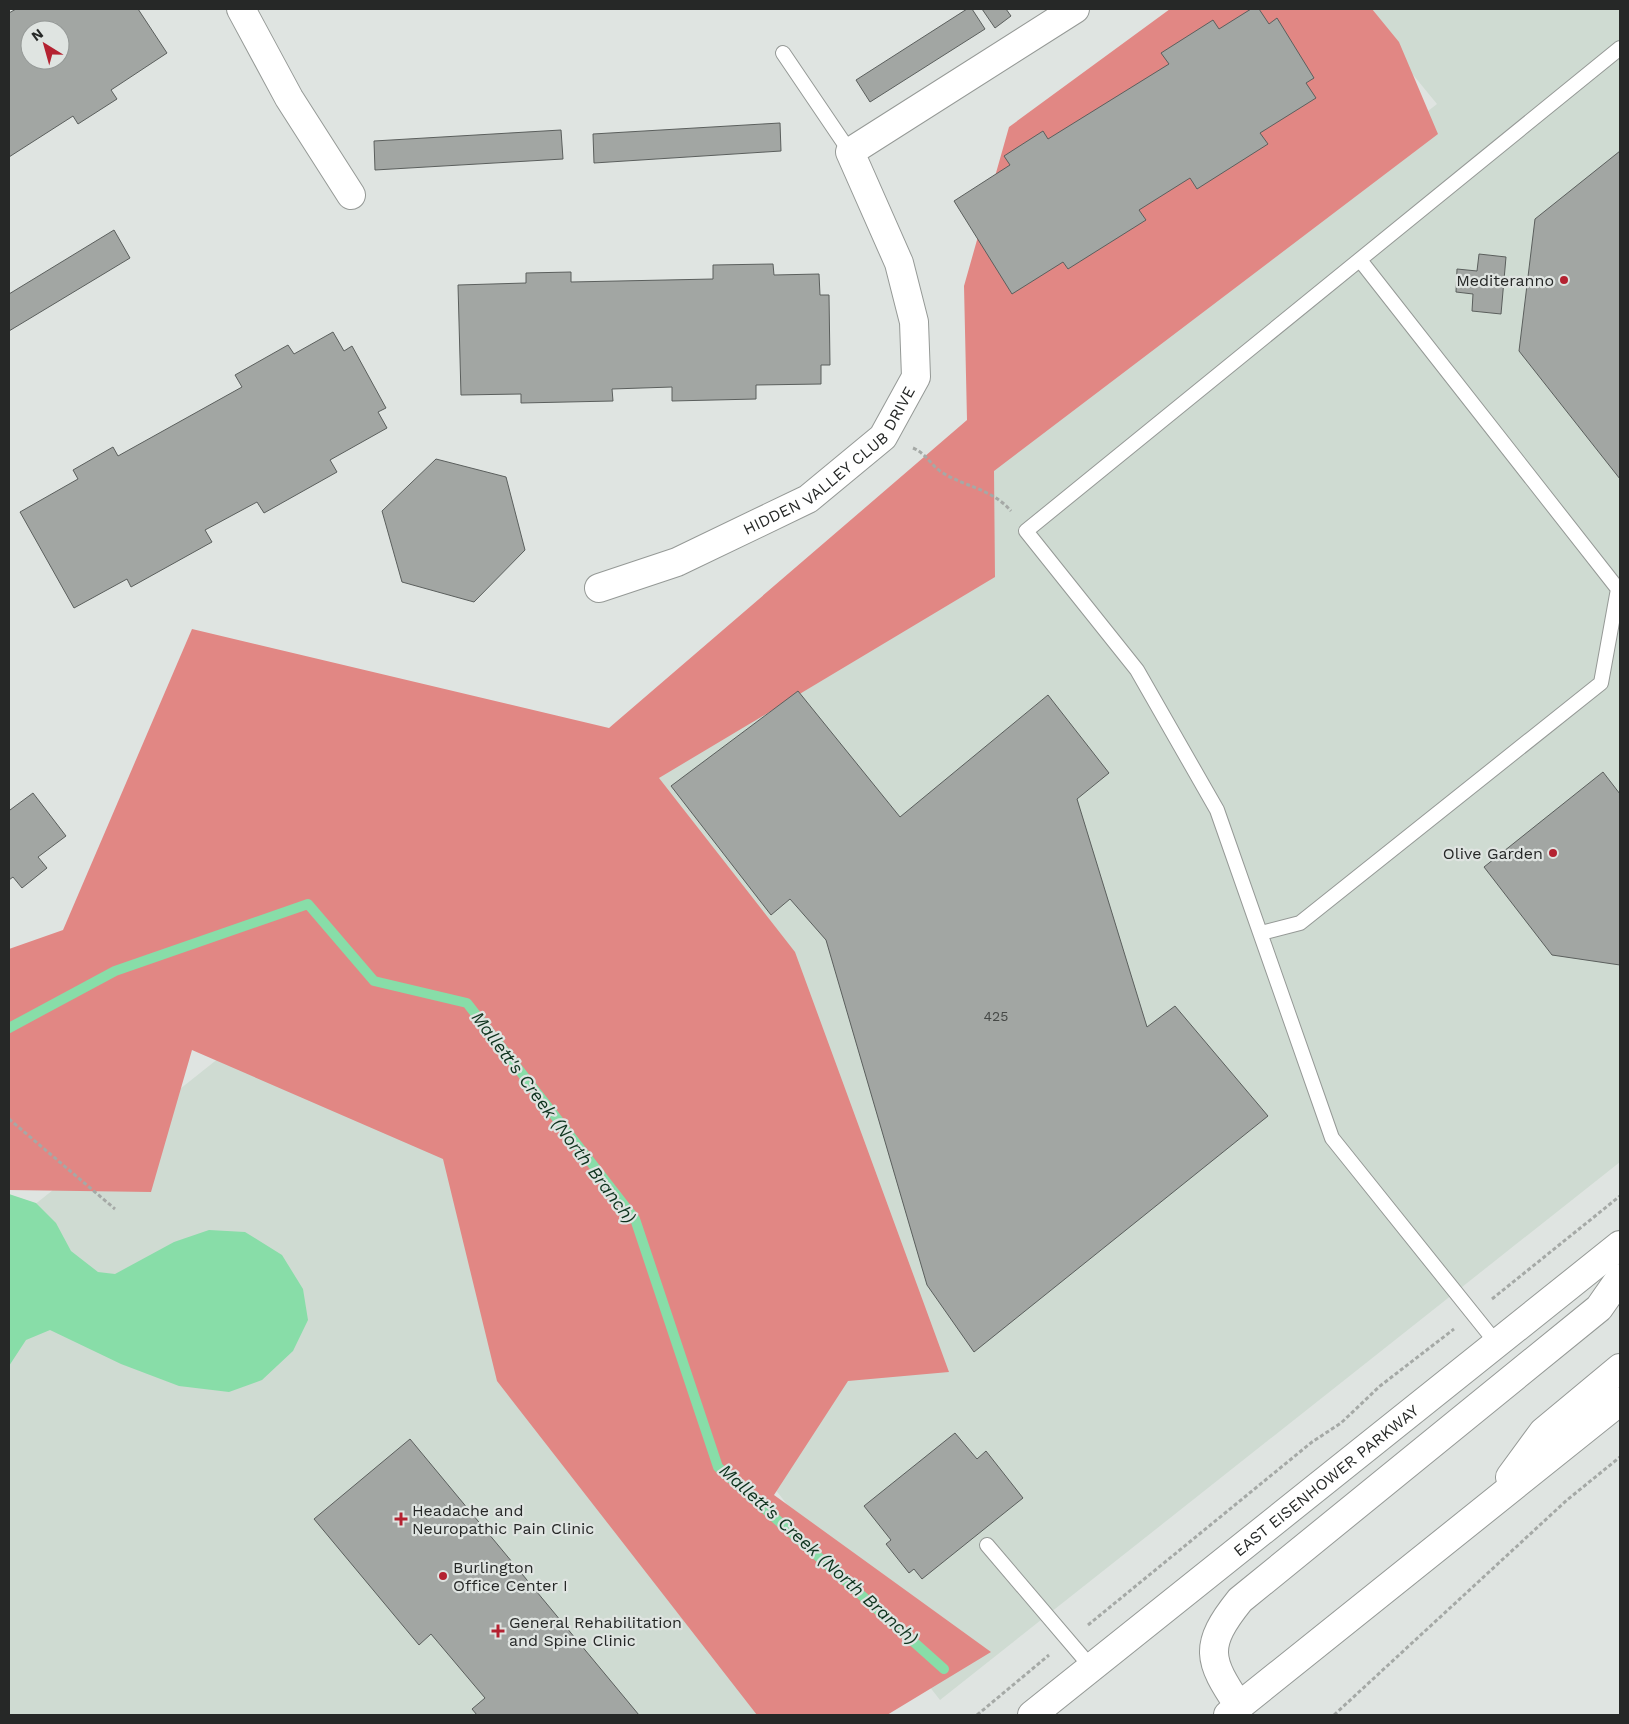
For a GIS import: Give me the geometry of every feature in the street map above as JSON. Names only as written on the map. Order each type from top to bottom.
[{"type":"main road","points":[[240,9],[289,98],[351,195]]},
{"type":"main road","points":[[850,152],[1075,9]]},
{"type":"main road","name":"HIDDEN VALLEY CLUB DRIVE","points":[[599,588],[677,562],[808,499],[883,437],[916,377],[914,322],[899,263],[850,152]]},
{"type":"main road","name":"EAST EISENHOWER PARKWAY","points":[[1032,1715],[1498,1345],[1620,1245]]},
{"type":"main road","points":[[1620,1278],[1599,1308],[1240,1600],[1221,1627],[1215,1642],[1214,1663],[1238,1712],[1486,1508],[1620,1401]]},
{"type":"main road","points":[[1486,1508],[1543,1432],[1620,1368]]},
{"type":"lane","points":[[1498,1345],[1332,1138],[1217,810],[1143,681],[1026,531],[1620,48]]},
{"type":"lane","points":[[783,53],[850,152]]},
{"type":"lane","points":[[1261,933],[1300,923],[1601,683],[1618,589],[1360,260]]},
{"type":"lane","points":[[987,1545],[1091,1667]]},
{"type":"path","points":[[923,452],[940,471],[961,483],[981,488],[1004,503],[1016,517]]},
{"type":"path","points":[[9,1120],[115,1210]]},
{"type":"path","points":[[977,1715],[1026,1672],[1109,1609],[1312,1442],[1341,1423],[1380,1386],[1422,1356],[1620,1196]]},
{"type":"path","points":[[1334,1715],[1567,1500],[1620,1457]]},
{"type":"shaded area","points":[[1170,9],[1372,9],[1399,42],[1438,134],[994,471],[995,577],[659,778],[795,952],[949,1372],[848,1381],[774,1495],[991,1652],[887,1715],[757,1715],[497,1381],[443,1159],[192,1050],[151,1192],[9,1190],[9,949],[63,930],[192,629],[609,728],[967,420],[964,286],[1009,127]]},
{"type":"shaded area","points":[[1359,9],[1620,9],[1620,1162],[940,1700],[653,1333],[569,783],[1437,104]]},
{"type":"shaded area","points":[[322,976],[873,1715],[9,1715],[9,1225]]},
{"type":"shaded area","points":[[9,1194],[36,1203],[56,1223],[71,1251],[98,1272],[115,1274],[174,1242],[209,1230],[245,1232],[282,1255],[303,1289],[308,1320],[293,1351],[262,1380],[229,1392],[179,1386],[121,1364],[50,1330],[26,1340],[9,1366]]},
{"type":"building","points":[[16,9],[138,9],[167,53],[111,90],[117,99],[78,124],[73,116],[9,157],[9,13]]},
{"type":"building","points":[[967,9],[972,9],[985,29],[870,102],[856,80]]},
{"type":"building","points":[[982,9],[1006,9],[1011,16],[995,28]]},
{"type":"building","points":[[1251,9],[1259,9],[1269,24],[1277,18],[1314,78],[1306,83],[1316,98],[1260,133],[1268,144],[1197,189],[1190,178],[1139,210],[1146,220],[1068,269],[1063,262],[1012,294],[954,201],[1010,165],[1004,156],[1043,131],[1048,139],[1169,64],[1161,53],[1213,20],[1219,29]]},
{"type":"building","points":[[780,123],[781,151],[594,163],[593,134]]},
{"type":"building","points":[[561,130],[563,159],[375,170],[374,141]]},
{"type":"building","points":[[1620,151],[1620,479],[1519,351],[1535,219]]},
{"type":"building","points":[[114,230],[130,258],[9,331],[9,294]]},
{"type":"building","points":[[1479,254],[1506,257],[1501,314],[1472,311],[1473,294],[1456,292],[1457,269],[1477,271]]},
{"type":"building","points":[[773,264],[774,275],[819,274],[820,295],[829,295],[830,365],[821,365],[821,384],[756,385],[756,399],[672,401],[672,387],[612,389],[613,401],[521,403],[521,394],[461,395],[458,285],[526,283],[526,273],[571,272],[571,282],[713,279],[713,265]]},
{"type":"building","points":[[333,332],[344,351],[352,346],[386,408],[378,412],[387,428],[330,460],[337,472],[264,513],[257,502],[205,530],[212,542],[131,587],[127,579],[74,608],[20,512],[78,479],[73,470],[113,447],[118,456],[242,387],[235,375],[288,345],[294,354]]},
{"type":"building","points":[[436,459],[506,477],[525,550],[474,602],[402,582],[382,511]]},
{"type":"building","points":[[798,691],[900,817],[1048,695],[1109,773],[1077,799],[1147,1027],[1175,1006],[1268,1116],[974,1352],[927,1285],[826,940],[790,899],[771,915],[671,786]]},
{"type":"building","points":[[1603,772],[1620,794],[1620,965],[1552,955],[1484,867]]},
{"type":"building","points":[[33,793],[66,836],[38,857],[47,868],[22,888],[13,877],[9,880],[9,809]]},
{"type":"building","points":[[955,1433],[977,1459],[986,1451],[1023,1498],[922,1579],[914,1569],[909,1573],[886,1544],[891,1540],[864,1506]]},
{"type":"building","name":"Burlington Office Center I","points":[[410,1439],[639,1715],[477,1715],[472,1709],[485,1698],[431,1634],[419,1645],[314,1519]]},
{"type":"waterway","name":"Mallett's Creek (North Branch)","points":[[9,1028],[115,971],[308,904],[374,981],[467,1003],[635,1219],[718,1467],[944,1669]]},
{"type":"place","name":"Mediteranno","points":[[1564,280]]},
{"type":"place","name":"Olive Garden","points":[[1553,853]]},
{"type":"place","name":"Headache and Neuropathic Pain Clinic","points":[[401,1519]]},
{"type":"place","name":"Burlington Office Center I","points":[[443,1576]]},
{"type":"place","name":"General Rehabilitation and Spine Clinic","points":[[498,1631]]}]
